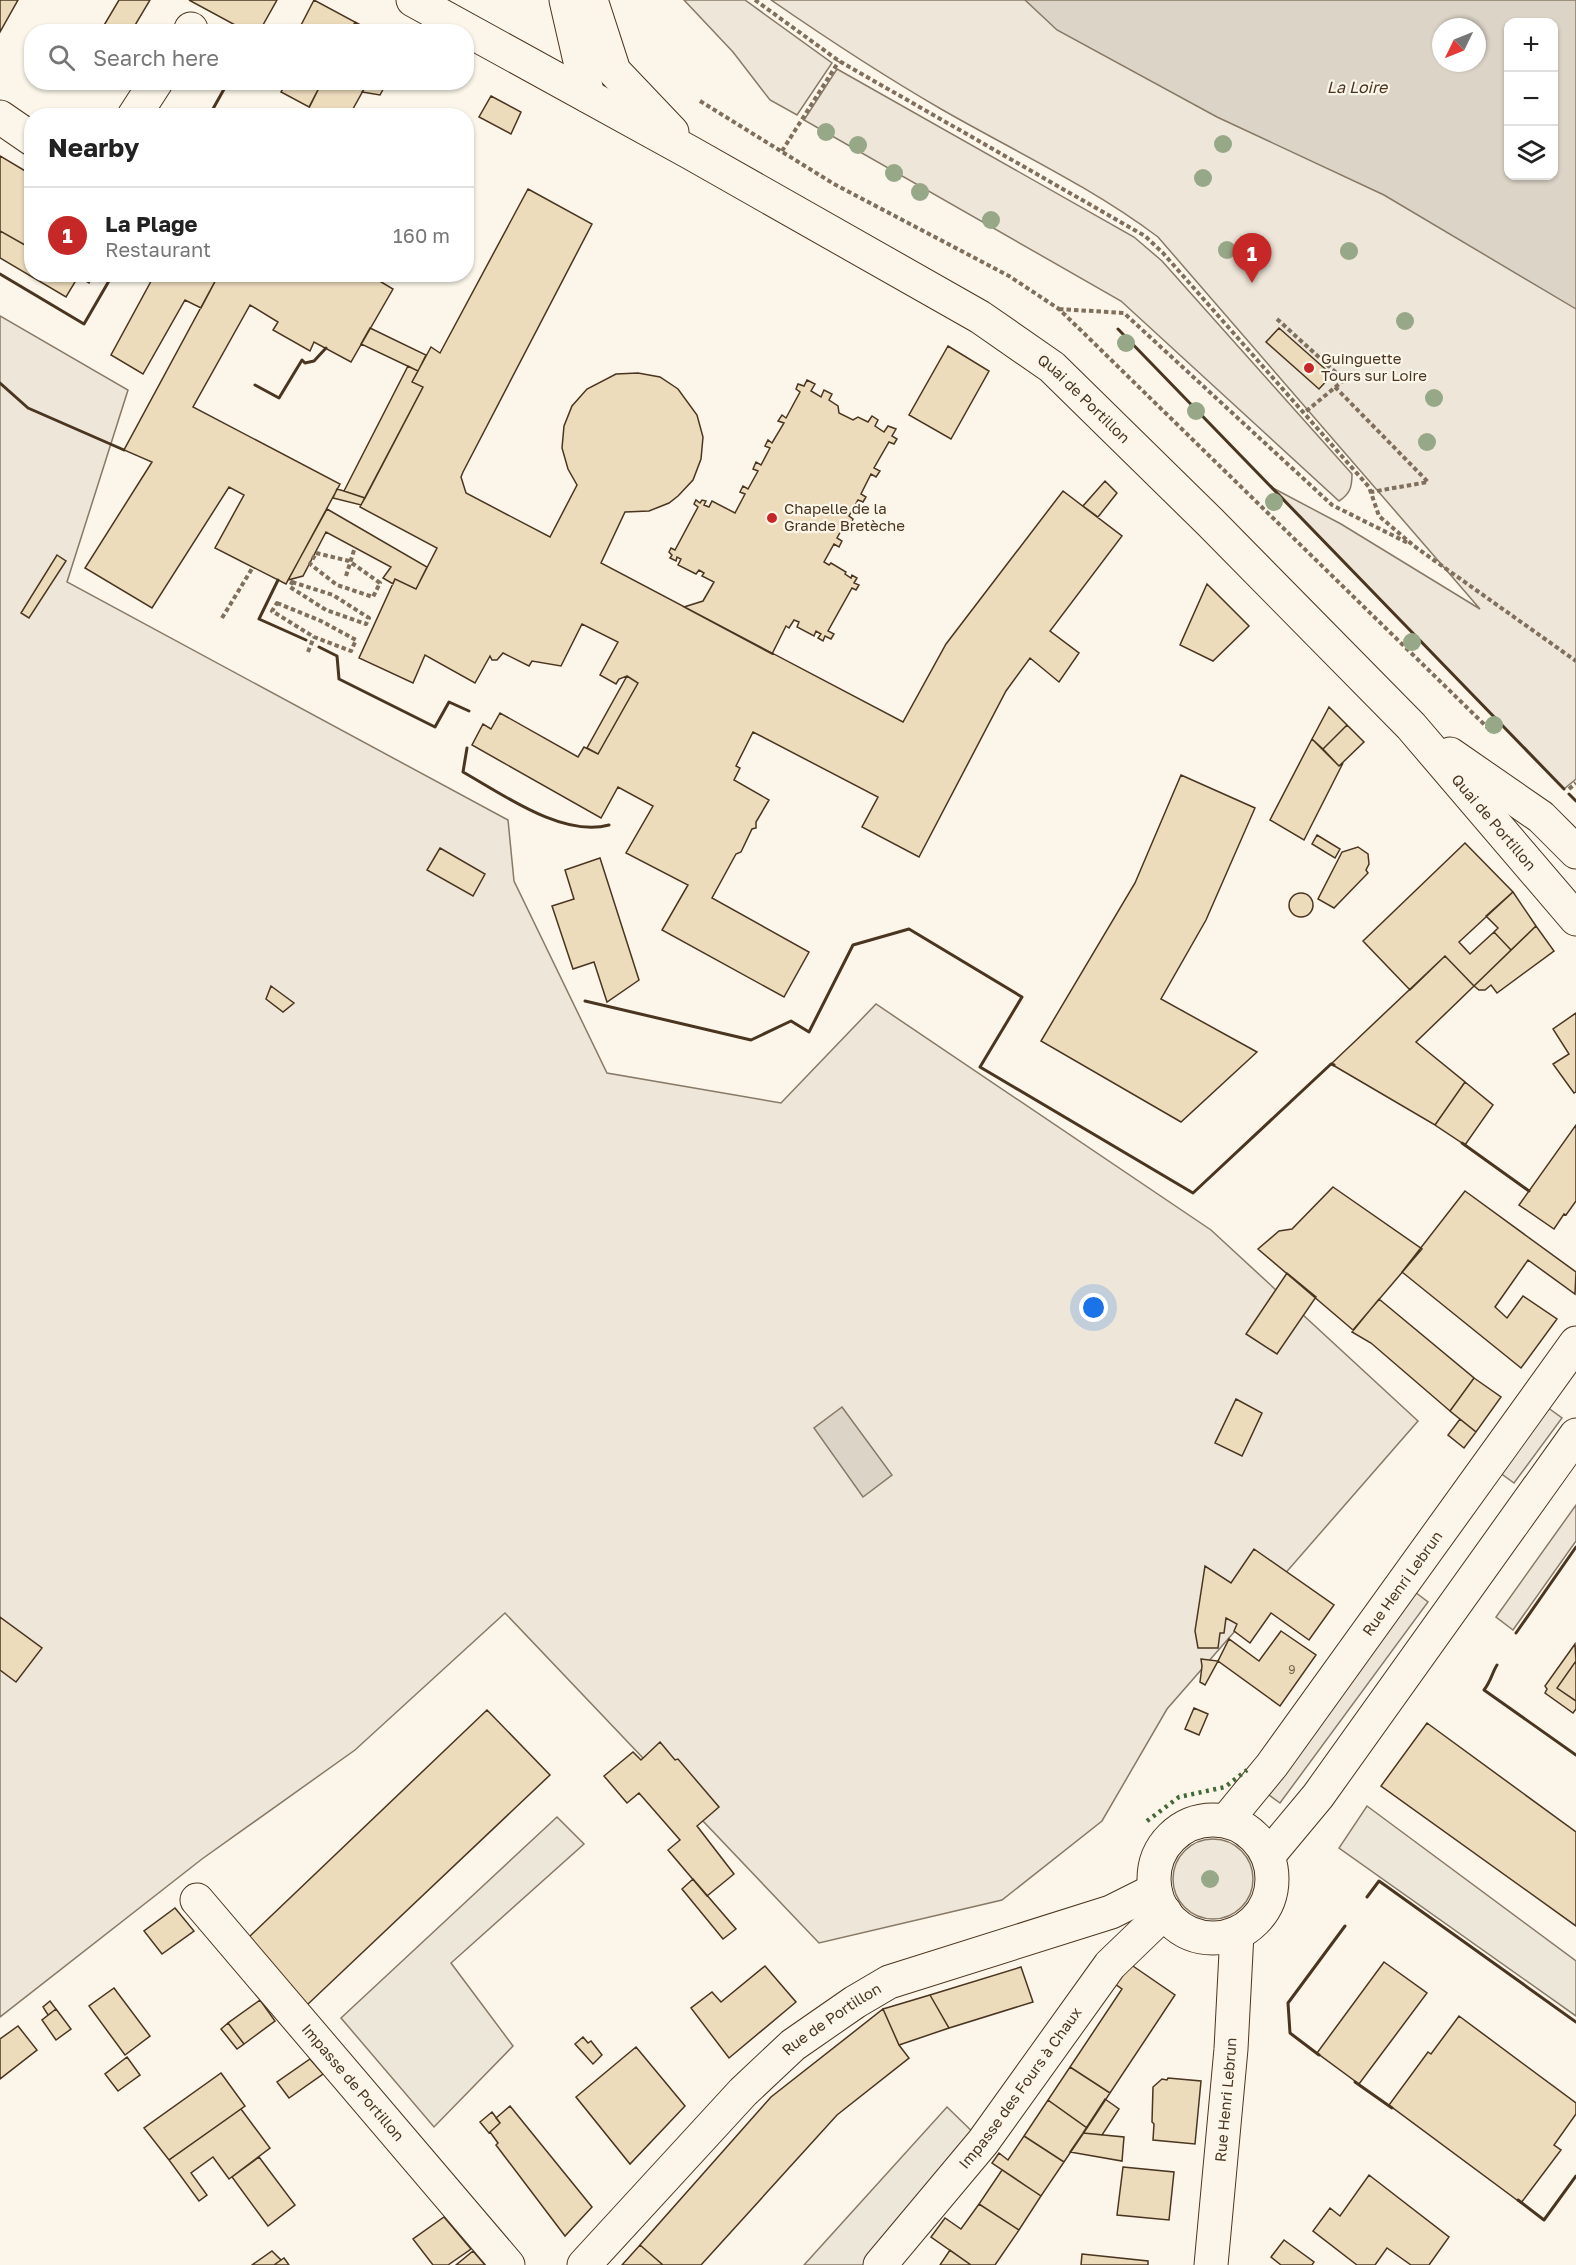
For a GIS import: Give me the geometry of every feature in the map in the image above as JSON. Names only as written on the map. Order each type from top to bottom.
[{"type":"street","name":"Quai de Portillon","points":[[413,0],[457,24]]},
{"type":"street","points":[[566,0],[588,96]]},
{"type":"street","name":"Quai de Portillon","points":[[591,0],[614,71],[691,153]]},
{"type":"street","name":"Quai de Portillon","points":[[474,33],[980,317],[1052,366],[1411,726],[1576,919]]},
{"type":"street","points":[[139,108],[151,90]]},
{"type":"street","points":[[0,117],[24,134]]},
{"type":"street","name":"Quai de Portillon","points":[[1411,726],[1541,817],[1576,852]]},
{"type":"street","name":"Rue Henri Lebrun","points":[[1226,1821],[1272,1765],[1576,1343]]},
{"type":"street","points":[[1268,1856],[1318,1796],[1576,1435]]},
{"type":"street","points":[[1206,1820],[1226,1821],[1243,1827],[1258,1840],[1268,1856],[1273,1874],[1271,1892],[1264,1910],[1253,1923],[1237,1933],[1221,1938],[1205,1938],[1190,1933],[1176,1924],[1160,1901],[1154,1871],[1160,1852],[1172,1836],[1188,1825],[1206,1820]]},
{"type":"street","name":"Impasse de Portillon","points":[[197,1900],[508,2265]]},
{"type":"street","name":"Rue de Portillon","points":[[584,2265],[743,2092],[793,2045],[855,2002],[889,1982],[1111,1912],[1160,1901]]},
{"type":"street","name":"Impasse des Fours à Chaux","points":[[880,2265],[983,2142],[1110,1965],[1160,1901]]},
{"type":"street","name":"Rue Henri Lebrun","points":[[1211,2265],[1232,2037],[1237,1933]]},
{"type":"path","points":[[754,0],[839,61],[1145,236],[1369,487],[1380,516],[1414,546],[1576,661]]},
{"type":"path","points":[[782,152],[839,61]]},
{"type":"path","points":[[1059,309],[1124,313],[1332,505],[1414,546]]},
{"type":"path","points":[[1277,319],[1344,380],[1304,413]]},
{"type":"path","points":[[1335,387],[1428,482],[1371,492]]},
{"type":"path","points":[[346,576],[355,547]]},
{"type":"path","points":[[316,553],[349,561],[380,583],[373,597],[337,585],[310,564],[316,553]]},
{"type":"path","points":[[222,618],[253,567]]},
{"type":"path","points":[[292,582],[333,595],[369,618],[366,624],[326,610],[290,587],[292,582]]},
{"type":"path","points":[[333,595],[337,585]]},
{"type":"path","points":[[277,603],[321,621],[356,640],[351,651],[314,637],[272,611],[277,603]]},
{"type":"path","points":[[321,621],[326,610]]},
{"type":"path","points":[[308,652],[314,637]]},
{"type":"shaded area","points":[[684,0],[745,0],[832,63],[797,115],[770,100],[733,52]]},
{"type":"shaded area","points":[[771,0],[1576,0],[1576,779],[1564,789],[1271,487],[1341,524],[1480,609],[1158,237],[1106,201],[941,109],[855,56]]},
{"type":"shaded area","points":[[837,69],[1134,237],[1162,261],[1352,474],[1351,486],[1346,496],[1339,501],[1121,301],[804,120]]},
{"type":"shaded area","points":[[0,316],[128,390],[67,582],[508,820],[514,881],[607,1073],[781,1103],[876,1004],[1211,1230],[1418,1421],[1167,1709],[1102,1821],[1002,1900],[819,1943],[505,1613],[355,1750],[202,1859],[0,2017]]},
{"type":"shaded area","points":[[1547,1407],[1562,1418],[1514,1483],[1499,1472]]},
{"type":"shaded area","points":[[1576,1505],[1576,1541],[1513,1630],[1496,1617]]},
{"type":"shaded area","points":[[1415,1592],[1428,1602],[1280,1803],[1269,1795]]},
{"type":"shaded area","points":[[1367,1806],[1576,1961],[1576,2016],[1339,1848]]},
{"type":"shaded area","points":[[557,1817],[584,1844],[451,1963],[513,2046],[434,2127],[341,2018]]},
{"type":"shaded area","points":[[1205,1839],[1221,1839],[1242,1850],[1253,1871],[1253,1887],[1242,1908],[1221,1919],[1205,1919],[1191,1913],[1179,1901],[1173,1887],[1173,1871],[1179,1857],[1191,1845]]},
{"type":"shaded area","points":[[947,2107],[983,2142],[880,2265],[804,2265]]},
{"type":"water","name":"La Loire","points":[[1025,0],[1576,0],[1576,309],[1384,195],[1217,117],[1057,30]]},
{"type":"water","points":[[842,1407],[892,1475],[863,1497],[814,1428]]},
{"type":"building","points":[[0,0],[18,0],[0,32]]},
{"type":"building","points":[[119,0],[150,0],[136,24],[105,24]]},
{"type":"building","points":[[189,0],[277,0],[264,24],[233,24]]},
{"type":"building","points":[[314,0],[355,22],[354,24],[302,24]]},
{"type":"building","points":[[282,90],[318,90],[309,107],[281,92]]},
{"type":"building","points":[[318,90],[363,90],[353,108],[309,108]]},
{"type":"building","points":[[363,90],[383,90],[380,95],[362,92]]},
{"type":"building","points":[[491,96],[521,112],[511,134],[479,117]]},
{"type":"building","points":[[0,156],[24,170],[24,244],[0,231]]},
{"type":"building","points":[[528,189],[592,224],[463,472],[461,477],[466,493],[550,537],[577,485],[568,469],[562,448],[564,426],[572,406],[587,389],[616,374],[638,373],[660,377],[678,389],[697,415],[703,437],[701,459],[693,480],[669,503],[649,511],[625,512],[601,563],[903,722],[946,644],[1063,491],[1122,536],[1050,631],[1079,653],[1059,682],[1030,658],[1006,691],[919,857],[862,827],[878,797],[753,732],[736,766],[740,768],[734,780],[769,800],[756,822],[756,828],[752,829],[741,852],[736,854],[712,898],[809,952],[784,997],[662,930],[688,885],[626,853],[653,806],[618,787],[601,818],[472,745],[483,724],[491,729],[500,713],[578,757],[584,747],[598,754],[638,683],[627,676],[619,679],[616,684],[600,675],[618,642],[582,624],[561,666],[532,661],[529,666],[503,653],[497,660],[492,660],[490,656],[475,683],[425,655],[413,683],[359,658],[395,579],[416,589],[437,548],[360,507],[423,387],[412,382],[431,347],[440,353]]},
{"type":"building","points":[[0,231],[24,244],[24,272],[0,258]]},
{"type":"building","points":[[41,282],[75,282],[66,297]]},
{"type":"building","points":[[151,282],[215,282],[201,308],[185,300],[143,374],[111,355]]},
{"type":"building","points":[[215,282],[381,282],[393,289],[351,362],[314,342],[310,351],[273,330],[278,322],[250,305],[193,407],[340,484],[286,584],[215,548],[244,495],[229,487],[152,608],[85,568],[152,462],[124,450]]},
{"type":"building","points":[[370,328],[426,355],[418,371],[361,344]]},
{"type":"building","points":[[1279,328],[1332,375],[1319,389],[1266,342]]},
{"type":"building","points":[[948,346],[989,371],[951,439],[909,415]]},
{"type":"building","points":[[408,366],[418,371],[412,382],[423,387],[365,498],[344,491]]},
{"type":"building","name":"Chapelle de la Grande Bretèche","points":[[807,380],[815,384],[811,391],[821,397],[824,390],[832,394],[829,400],[838,406],[839,413],[853,420],[858,417],[868,422],[872,416],[878,420],[875,426],[884,432],[888,426],[896,429],[892,436],[897,439],[894,444],[889,442],[874,468],[880,471],[876,477],[871,474],[861,494],[866,497],[863,502],[858,500],[849,516],[853,519],[851,524],[846,522],[837,538],[842,541],[839,547],[834,544],[824,562],[829,565],[831,563],[851,578],[852,575],[857,578],[854,583],[859,585],[856,590],[852,588],[828,631],[834,634],[831,639],[825,636],[823,641],[818,638],[821,634],[816,631],[814,636],[797,627],[799,622],[794,620],[789,628],[786,626],[772,654],[684,607],[703,601],[714,582],[702,576],[704,573],[699,570],[696,574],[678,565],[681,559],[677,557],[676,561],[670,558],[672,555],[669,552],[671,548],[675,550],[698,507],[694,504],[696,500],[700,503],[702,500],[706,501],[704,505],[709,507],[712,501],[735,513],[745,494],[740,492],[743,486],[748,489],[758,471],[753,469],[756,462],[761,465],[770,448],[765,446],[768,440],[772,443],[784,423],[778,421],[782,415],[786,418],[800,392],[796,389],[798,384],[804,386]]},
{"type":"building","points":[[1105,481],[1117,493],[1098,517],[1083,506]]},
{"type":"building","points":[[337,489],[365,498],[361,505],[333,498]]},
{"type":"building","points":[[327,509],[427,567],[416,589],[395,579],[393,584],[383,578],[391,567],[326,532],[303,576],[288,580]]},
{"type":"building","points":[[57,555],[66,561],[29,618],[21,613]]},
{"type":"building","points":[[1207,584],[1249,626],[1213,661],[1180,645]]},
{"type":"building","points":[[627,676],[638,683],[598,754],[587,748]]},
{"type":"building","points":[[1329,707],[1347,725],[1323,749],[1312,739]]},
{"type":"building","points":[[1347,725],[1364,742],[1339,766],[1323,749]]},
{"type":"building","points":[[1312,739],[1339,766],[1343,763],[1304,840],[1270,820]]},
{"type":"building","points":[[1181,775],[1255,808],[1206,920],[1161,999],[1257,1052],[1181,1122],[1041,1041],[1135,883]]},
{"type":"building","points":[[1317,835],[1340,849],[1335,858],[1312,844]]},
{"type":"building","points":[[1465,843],[1513,892],[1459,942],[1470,954],[1494,932],[1511,950],[1474,986],[1445,956],[1410,990],[1363,941]]},
{"type":"building","points":[[1358,847],[1368,854],[1369,864],[1366,870],[1368,873],[1334,908],[1318,899],[1342,852]]},
{"type":"building","points":[[440,848],[485,874],[473,896],[427,870]]},
{"type":"building","points":[[600,858],[639,980],[607,1002],[594,962],[573,969],[552,906],[574,899],[565,870]]},
{"type":"building","points":[[1513,892],[1536,926],[1511,950],[1494,932],[1498,928],[1486,916]]},
{"type":"building","points":[[1301,893],[1310,896],[1313,905],[1310,914],[1301,917],[1292,914],[1289,905],[1292,896]]},
{"type":"building","points":[[1536,926],[1554,951],[1497,993],[1491,985],[1485,990],[1479,990],[1474,986]]},
{"type":"building","points":[[1445,956],[1474,986],[1416,1042],[1465,1082],[1435,1125],[1331,1064]]},
{"type":"building","points":[[271,986],[294,1003],[283,1012],[266,999]]},
{"type":"building","points":[[1576,1013],[1576,1092],[1574,1093],[1553,1064],[1569,1054],[1553,1029]]},
{"type":"building","points":[[1465,1082],[1493,1105],[1465,1145],[1435,1125]]},
{"type":"building","points":[[1576,1125],[1576,1201],[1554,1229],[1519,1205]]},
{"type":"building","points":[[1333,1187],[1422,1249],[1353,1330],[1258,1249],[1279,1231],[1292,1229]]},
{"type":"building","points":[[1465,1191],[1576,1272],[1575,1294],[1528,1260],[1495,1307],[1507,1318],[1523,1296],[1557,1319],[1521,1368],[1402,1272]]},
{"type":"building","points":[[1287,1273],[1316,1297],[1277,1354],[1246,1334]]},
{"type":"building","points":[[1379,1299],[1474,1378],[1450,1411],[1371,1343],[1352,1332]]},
{"type":"building","points":[[1474,1378],[1501,1397],[1476,1432],[1450,1411]]},
{"type":"building","points":[[1236,1399],[1262,1413],[1242,1456],[1215,1443]]},
{"type":"building","points":[[1460,1419],[1476,1432],[1464,1448],[1448,1435]]},
{"type":"building","points":[[1254,1549],[1334,1605],[1309,1640],[1271,1613],[1250,1643],[1234,1631],[1237,1624],[1226,1618],[1224,1633],[1220,1633],[1218,1648],[1198,1648],[1195,1631],[1205,1566],[1231,1583]]},
{"type":"building","points":[[0,1617],[42,1648],[16,1682],[0,1670]]},
{"type":"building","points":[[1281,1631],[1316,1655],[1280,1706],[1218,1661],[1229,1639],[1259,1661]]},
{"type":"building","points":[[1575,1644],[1576,1661],[1557,1688],[1576,1701],[1576,1709],[1573,1713],[1545,1693],[1547,1689],[1545,1686]]},
{"type":"building","points":[[1201,1659],[1218,1661],[1205,1685],[1200,1682]]},
{"type":"building","points":[[1576,1661],[1576,1701],[1557,1688]]},
{"type":"building","points":[[1194,1708],[1208,1714],[1199,1735],[1185,1729]]},
{"type":"building","points":[[487,1710],[550,1775],[307,2005],[249,1937]]},
{"type":"building","points":[[1427,1723],[1576,1832],[1576,1926],[1381,1786]]},
{"type":"building","points":[[660,1742],[675,1760],[678,1759],[719,1807],[697,1826],[734,1874],[707,1896],[668,1850],[680,1840],[639,1793],[627,1803],[604,1776],[633,1752],[641,1760]]},
{"type":"building","points":[[693,1879],[736,1929],[723,1939],[682,1889]]},
{"type":"building","points":[[175,1908],[194,1931],[162,1954],[144,1931]]},
{"type":"building","points":[[1384,1962],[1427,1993],[1359,2084],[1317,2053]]},
{"type":"building","points":[[1130,1964],[1175,1995],[1110,2093],[1070,2067],[1122,1989],[1115,1984]]},
{"type":"building","points":[[765,1966],[796,2002],[729,2058],[691,2008],[712,1992],[721,2002]]},
{"type":"building","points":[[1021,1967],[1033,2002],[949,2028],[930,1995]]},
{"type":"building","points":[[114,1988],[150,2036],[125,2055],[89,2006]]},
{"type":"building","points":[[930,1995],[949,2028],[899,2045],[883,2009]]},
{"type":"building","points":[[260,2000],[275,2021],[244,2044],[228,2023]]},
{"type":"building","points":[[50,2001],[56,2009],[48,2015],[43,2007]]},
{"type":"building","points":[[56,2009],[71,2029],[56,2040],[42,2020]]},
{"type":"building","points":[[883,2009],[899,2045],[909,2058],[837,2115],[701,2265],[663,2265],[640,2245],[771,2097]]},
{"type":"building","points":[[1459,2016],[1576,2103],[1576,2114],[1554,2145],[1561,2150],[1521,2203],[1389,2105],[1428,2052],[1431,2054]]},
{"type":"building","points":[[228,2023],[244,2044],[237,2049],[221,2029]]},
{"type":"building","points":[[18,2026],[37,2050],[0,2079],[0,2039]]},
{"type":"building","points":[[583,2037],[588,2043],[591,2041],[602,2055],[593,2064],[575,2044]]},
{"type":"building","points":[[636,2047],[685,2106],[630,2164],[576,2097]]},
{"type":"building","points":[[127,2057],[140,2075],[118,2091],[105,2074]]},
{"type":"building","points":[[310,2059],[323,2074],[289,2098],[277,2082]]},
{"type":"building","points":[[1070,2067],[1110,2093],[1087,2128],[1048,2100]]},
{"type":"building","points":[[221,2073],[245,2106],[169,2160],[144,2128]]},
{"type":"building","points":[[1168,2078],[1201,2081],[1195,2144],[1153,2140],[1153,2087],[1162,2079],[1167,2080]]},
{"type":"building","points":[[1105,2099],[1119,2109],[1102,2135],[1083,2133]]},
{"type":"building","points":[[1048,2100],[1087,2128],[1064,2162],[1024,2136]]},
{"type":"building","points":[[510,2106],[592,2207],[565,2236],[496,2145],[498,2143],[490,2132],[500,2123],[496,2118]]},
{"type":"building","points":[[241,2109],[270,2148],[229,2179],[213,2157],[191,2173],[207,2195],[199,2201],[169,2160]]},
{"type":"building","points":[[492,2112],[500,2123],[489,2133],[480,2122]]},
{"type":"building","points":[[1083,2133],[1124,2137],[1122,2161],[1070,2152]]},
{"type":"building","points":[[1024,2136],[1064,2162],[1041,2196],[992,2163],[999,2153],[1008,2160]]},
{"type":"building","points":[[259,2157],[295,2205],[268,2226],[232,2177]]},
{"type":"building","points":[[1123,2167],[1174,2172],[1169,2220],[1117,2215]]},
{"type":"building","points":[[1002,2170],[1041,2196],[1019,2230],[979,2204]]},
{"type":"building","points":[[1369,2175],[1449,2237],[1429,2265],[1411,2265],[1387,2248],[1375,2265],[1357,2265],[1313,2231],[1330,2208],[1340,2216]]},
{"type":"building","points":[[979,2204],[1019,2230],[995,2265],[971,2265],[931,2237],[945,2218],[961,2229]]},
{"type":"building","points":[[444,2217],[471,2249],[448,2265],[433,2265],[413,2239]]},
{"type":"building","points":[[1284,2240],[1314,2262],[1312,2265],[1281,2265],[1271,2257]]},
{"type":"building","points":[[640,2245],[663,2265],[622,2265]]},
{"type":"building","points":[[950,2250],[971,2265],[940,2265]]},
{"type":"building","points":[[272,2251],[281,2260],[274,2265],[252,2265]]},
{"type":"building","points":[[473,2251],[485,2265],[456,2265]]},
{"type":"building","points":[[1082,2254],[1148,2261],[1148,2265],[1081,2265]]},
{"type":"building","points":[[284,2258],[289,2265],[274,2265],[281,2260]]},
{"type":"hedge","points":[[1147,1821],[1179,1797],[1225,1787],[1247,1770]]},
{"type":"wall","points":[[213,108],[224,90]]},
{"type":"wall","points":[[0,274],[84,324],[108,282]]},
{"type":"wall","points":[[1118,329],[1564,789]]},
{"type":"wall","points":[[255,385],[279,398],[302,360],[305,363],[314,361],[326,348]]},
{"type":"wall","points":[[0,383],[28,408],[124,450]]},
{"type":"wall","points":[[278,580],[259,619],[306,640]]},
{"type":"wall","points":[[319,647],[337,656],[339,679],[435,727],[449,702],[469,711]]},
{"type":"wall","points":[[467,748],[463,772],[514,802],[553,820],[572,825],[591,827],[609,825]]},
{"type":"wall","points":[[1569,794],[1576,801]]},
{"type":"wall","points":[[585,1001],[751,1040],[791,1021],[809,1032],[853,945],[909,929],[1022,997],[980,1067],[1193,1193],[1331,1064],[1334,1065]]},
{"type":"wall","points":[[1462,1143],[1529,1191]]},
{"type":"wall","points":[[1516,1633],[1576,1547]]},
{"type":"wall","points":[[1497,1665],[1484,1690],[1576,1755]]},
{"type":"wall","points":[[1367,1897],[1379,1881],[1576,2022]]},
{"type":"wall","points":[[1319,2055],[1290,2033],[1288,2003],[1345,1926]]},
{"type":"wall","points":[[1355,2082],[1392,2108]]},
{"type":"wall","points":[[1518,2200],[1544,2220],[1576,2176]]},
{"type":"place","name":"La Plage","points":[[1252,283]]},
{"type":"place","name":"Guinguette Tours sur Loire","points":[[1309,368]]},
{"type":"place","name":"Chapelle de la Grande Bretèche","points":[[772,518]]}]
